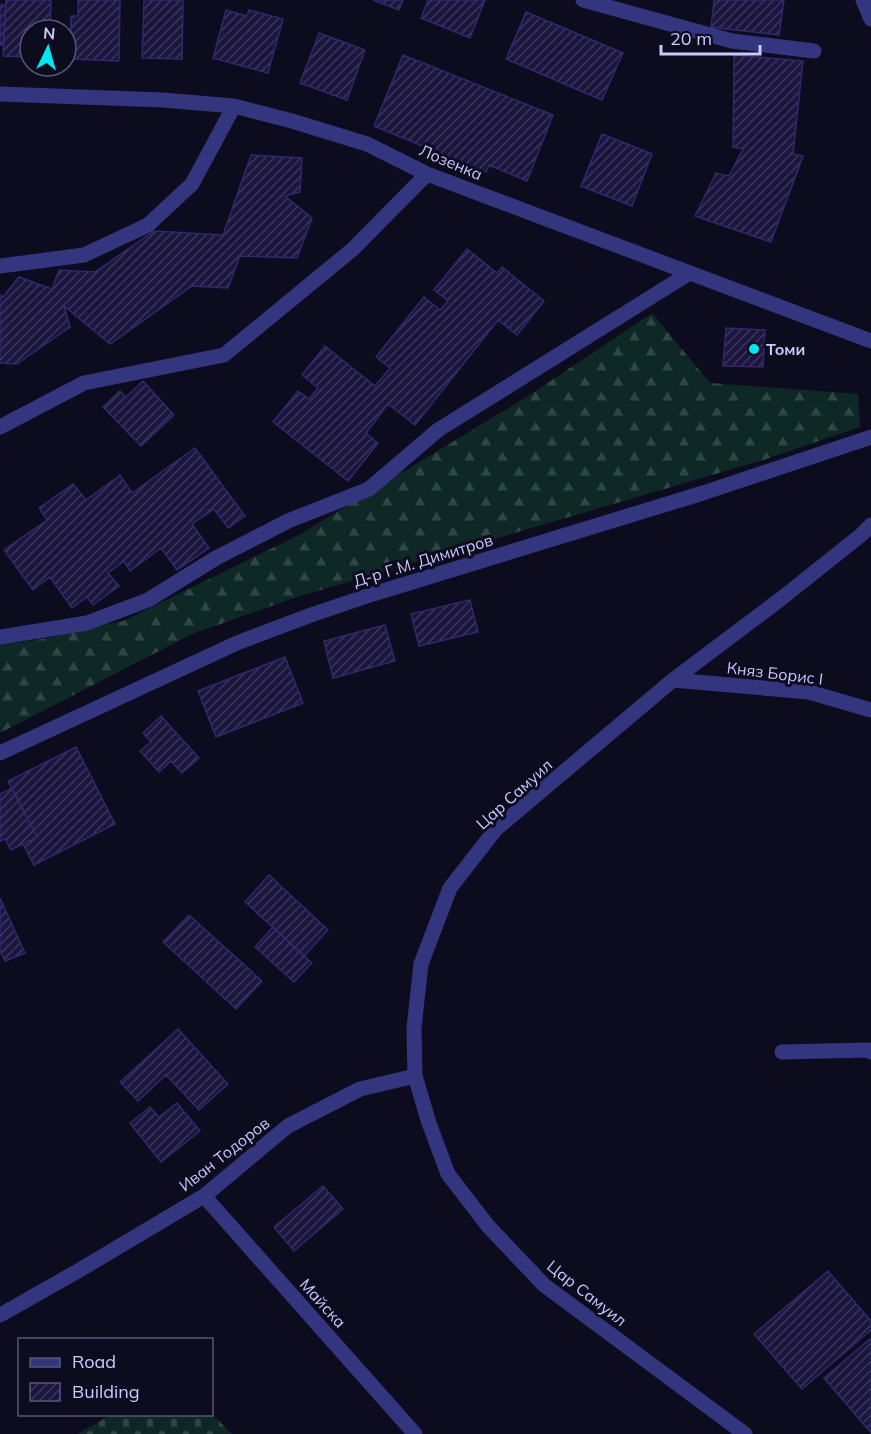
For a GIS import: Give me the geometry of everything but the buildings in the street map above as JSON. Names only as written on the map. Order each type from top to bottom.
[{"type":"street","points":[[583,0],[732,41],[814,51]]},
{"type":"street","points":[[863,0],[871,19]]},
{"type":"street","name":"Лозенка","points":[[0,94],[163,100],[234,106],[292,121],[367,144],[427,174],[871,341]]},
{"type":"street","points":[[0,266],[84,255],[148,225],[192,184],[234,106]]},
{"type":"street","points":[[0,427],[84,383],[224,355],[353,249],[427,174]]},
{"type":"street","points":[[0,637],[87,623],[148,600],[216,558],[288,521],[369,489],[438,430],[688,274]]},
{"type":"street","name":"Д-р Г.М. Димитров","points":[[0,753],[237,643],[311,615],[703,493],[871,437]]},
{"type":"street","name":"Цар Самуил","points":[[746,1434],[544,1285],[496,1234],[448,1174],[429,1123],[416,1076],[414,1028],[421,964],[450,888],[496,829],[673,680],[782,598],[871,525]]},
{"type":"street","name":"Княз Борис I","points":[[673,680],[809,692],[871,710]]},
{"type":"street","points":[[782,1052],[868,1050],[871,1052]]},
{"type":"street","name":"Иван Тодоров","points":[[0,1315],[204,1196],[288,1126],[360,1089],[416,1076]]},
{"type":"street","name":"Майска","points":[[204,1196],[415,1434]]},
{"type":"green space","points":[[652,313],[710,383],[858,394],[860,427],[763,460],[297,597],[192,634],[0,733],[0,645],[42,639],[123,621],[299,535],[528,396]]},
{"type":"green space","points":[[213,1415],[232,1434],[77,1434],[109,1416]]},
{"type":"place","name":"Томи","points":[[754,349]]}]
